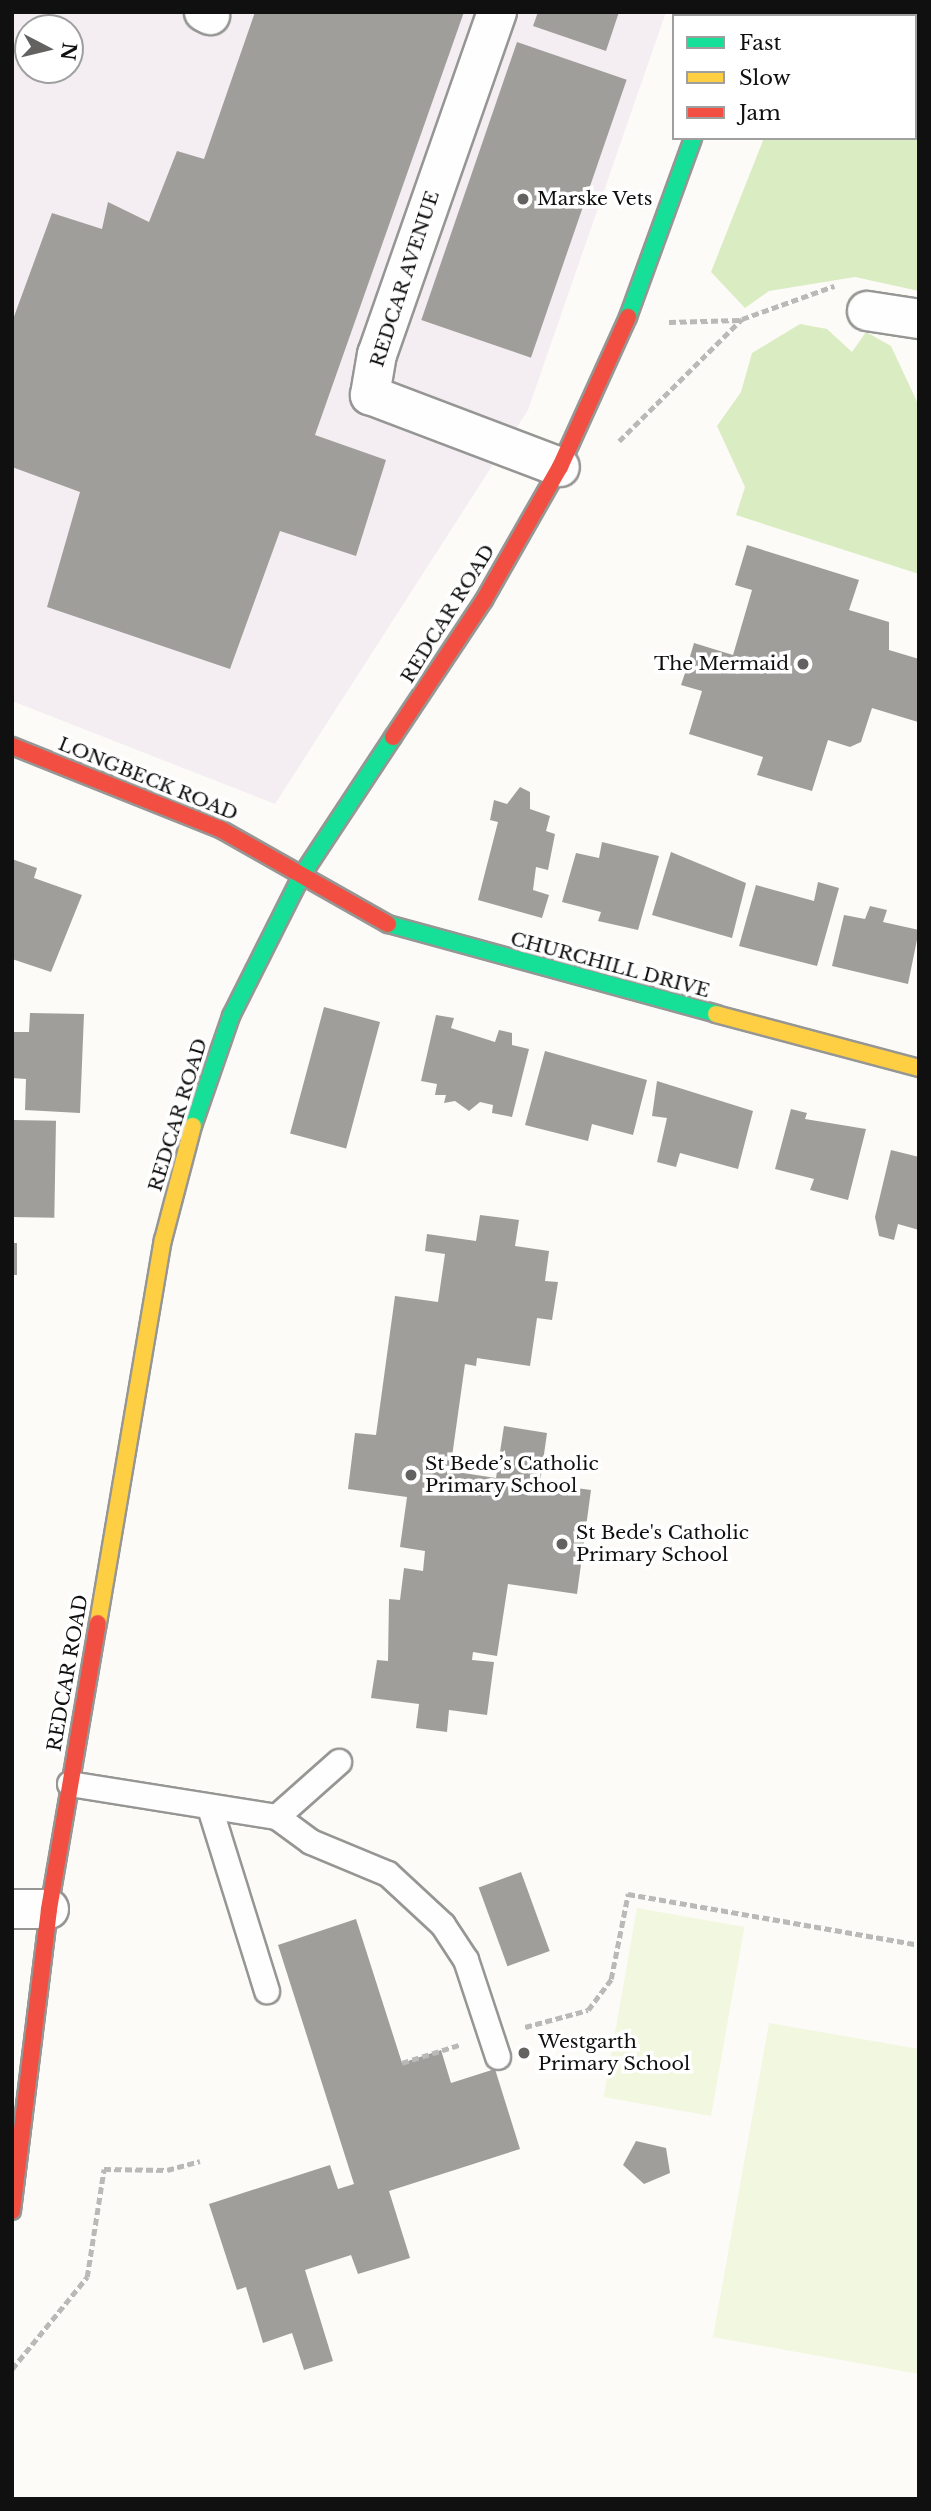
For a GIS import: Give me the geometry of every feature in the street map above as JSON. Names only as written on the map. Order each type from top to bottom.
[{"type":"street","name":"REDCAR AVENUE","points":[[497,12],[377,354],[370,395],[560,467]]},
{"type":"street","name":"REDCAR ROAD","points":[[12,2211],[30,1909],[70,1784],[163,1240],[191,1131],[231,1016],[302,875],[484,600],[560,467],[631,310],[693,140]]},
{"type":"street","points":[[867,311],[919,318]]},
{"type":"street","name":"LONGBECK ROAD","points":[[12,746],[220,829],[302,875]]},
{"type":"street","name":"CHURCHILL DRIVE","points":[[302,875],[350,907],[411,934],[919,1068]]},
{"type":"lane","points":[[277,1816],[339,1762]]},
{"type":"lane","points":[[70,1784],[210,1808],[277,1816],[310,1842],[388,1874],[420,1901],[467,1960],[495,2046]]},
{"type":"lane","points":[[210,1808],[267,1991]]},
{"type":"path","points":[[631,310],[708,325],[742,319],[828,286],[869,289],[867,311]]},
{"type":"path","points":[[560,467],[603,455],[742,319]]},
{"type":"path","points":[[402,2063],[495,2046],[588,2010],[611,1979],[628,1894],[919,1945]]},
{"type":"path","points":[[12,2369],[87,2277],[104,2169],[167,2170],[200,2161]]},
{"type":"shaded area","points":[[12,12],[666,12],[528,410],[275,804],[12,701]]},
{"type":"green space","points":[[814,12],[919,12],[919,291],[855,277],[769,291],[745,308],[711,272],[763,140],[917,140],[917,14]]},
{"type":"green space","points":[[800,324],[827,329],[852,352],[866,332],[891,346],[919,406],[919,574],[736,515],[745,487],[717,426],[741,392],[752,353]]},
{"type":"green space","points":[[637,1908],[744,1927],[711,2116],[604,2097]]},
{"type":"green space","points":[[769,2023],[919,2049],[919,2374],[713,2337]]},
{"type":"building","points":[[255,12],[464,12],[315,435],[386,460],[356,556],[280,531],[230,669],[47,607],[80,492],[12,467],[12,322],[52,213],[102,229],[108,202],[149,222],[177,151],[204,159]]},
{"type":"building","points":[[538,12],[619,12],[606,51],[533,26]]},
{"type":"building","name":"Marske Vets","points":[[517,42],[627,80],[531,358],[421,320]]},
{"type":"building","name":"The Mermaid","points":[[747,545],[859,580],[849,610],[889,622],[889,650],[919,659],[918,722],[872,708],[861,742],[850,747],[828,740],[812,791],[757,775],[763,757],[689,734],[702,691],[681,685],[694,643],[733,655],[752,590],[735,585]]},
{"type":"building","points":[[520,787],[530,792],[530,809],[550,816],[546,831],[555,834],[548,870],[536,867],[533,890],[549,895],[542,918],[478,900],[498,822],[490,820],[494,800],[507,804]]},
{"type":"building","points":[[602,842],[659,856],[638,930],[598,921],[601,912],[562,902],[576,853],[599,858]]},
{"type":"building","points":[[671,852],[746,883],[732,938],[652,915]]},
{"type":"building","points":[[12,859],[37,868],[34,878],[82,895],[51,972],[12,959]]},
{"type":"building","points":[[818,882],[839,888],[817,966],[739,946],[756,885],[814,901]]},
{"type":"building","points":[[870,906],[887,910],[883,922],[919,930],[908,984],[832,966],[844,915],[865,919]]},
{"type":"building","points":[[324,1007],[380,1022],[346,1149],[290,1134]]},
{"type":"building","points":[[30,1013],[84,1014],[80,1113],[25,1110],[26,1079],[12,1078],[12,1032],[29,1032]]},
{"type":"building","points":[[436,1015],[454,1018],[451,1028],[495,1042],[499,1030],[512,1033],[512,1045],[529,1049],[512,1117],[492,1113],[493,1105],[480,1102],[469,1111],[455,1101],[444,1103],[446,1095],[435,1095],[437,1084],[421,1081]]},
{"type":"building","points":[[545,1051],[647,1080],[633,1135],[592,1124],[588,1141],[525,1125]]},
{"type":"building","points":[[657,1081],[753,1111],[738,1169],[680,1153],[676,1167],[657,1162],[667,1118],[652,1116]]},
{"type":"building","points":[[791,1109],[807,1113],[805,1119],[866,1129],[848,1200],[810,1190],[814,1179],[775,1169]]},
{"type":"building","points":[[12,1120],[56,1121],[54,1218],[12,1217]]},
{"type":"building","points":[[891,1150],[919,1157],[919,1230],[898,1224],[894,1240],[879,1236],[875,1217]]},
{"type":"building","name":"St Bede’s Catholic Primary School","points":[[480,1215],[519,1220],[515,1246],[549,1251],[545,1281],[558,1282],[552,1320],[537,1318],[530,1366],[477,1358],[476,1366],[465,1364],[450,1471],[496,1478],[504,1426],[547,1433],[540,1483],[591,1490],[577,1594],[508,1584],[497,1656],[473,1652],[472,1660],[494,1662],[487,1715],[449,1710],[447,1732],[416,1728],[419,1704],[371,1698],[377,1660],[388,1661],[389,1599],[400,1600],[404,1568],[423,1571],[425,1551],[400,1547],[407,1497],[348,1489],[355,1433],[376,1435],[395,1296],[438,1302],[445,1254],[425,1251],[427,1234],[476,1241]]},
{"type":"building","points":[[12,1243],[17,1243],[17,1275],[12,1275]]},
{"type":"building","points":[[521,1872],[550,1951],[507,1966],[479,1887]]},
{"type":"building","name":"Westgarth Primary School","points":[[356,1919],[402,2063],[441,2050],[451,2083],[495,2069],[520,2149],[389,2191],[410,2258],[358,2274],[351,2255],[305,2270],[333,2361],[304,2370],[292,2333],[263,2343],[246,2287],[237,2290],[209,2204],[330,2165],[338,2189],[354,2184],[278,1945]]},
{"type":"building","points":[[636,2141],[666,2148],[670,2173],[644,2184],[623,2165]]},
{"type":"traffic: fast","points":[[628,317],[692,140]]},
{"type":"traffic: fast","points":[[193,1126],[231,1016],[302,875],[393,737]]},
{"type":"traffic: fast","points":[[388,924],[716,1014]]},
{"type":"traffic: slow","points":[[716,1014],[919,1068]]},
{"type":"traffic: slow","points":[[98,1623],[163,1240],[193,1126]]},
{"type":"traffic: jam","points":[[393,737],[484,600],[560,467],[628,317]]},
{"type":"traffic: jam","points":[[12,746],[220,829],[388,924]]},
{"type":"traffic: jam","points":[[12,2211],[49,1909],[98,1623]]},
{"type":"place","name":"Marske Vets","points":[[523,199]]},
{"type":"place","name":"The Mermaid","points":[[803,664]]},
{"type":"place","name":"St Bede’s Catholic Primary School","points":[[411,1475]]},
{"type":"place","name":"St Bede's Catholic Primary School","points":[[562,1544]]},
{"type":"place","name":"Westgarth Primary School","points":[[524,2053]]}]
